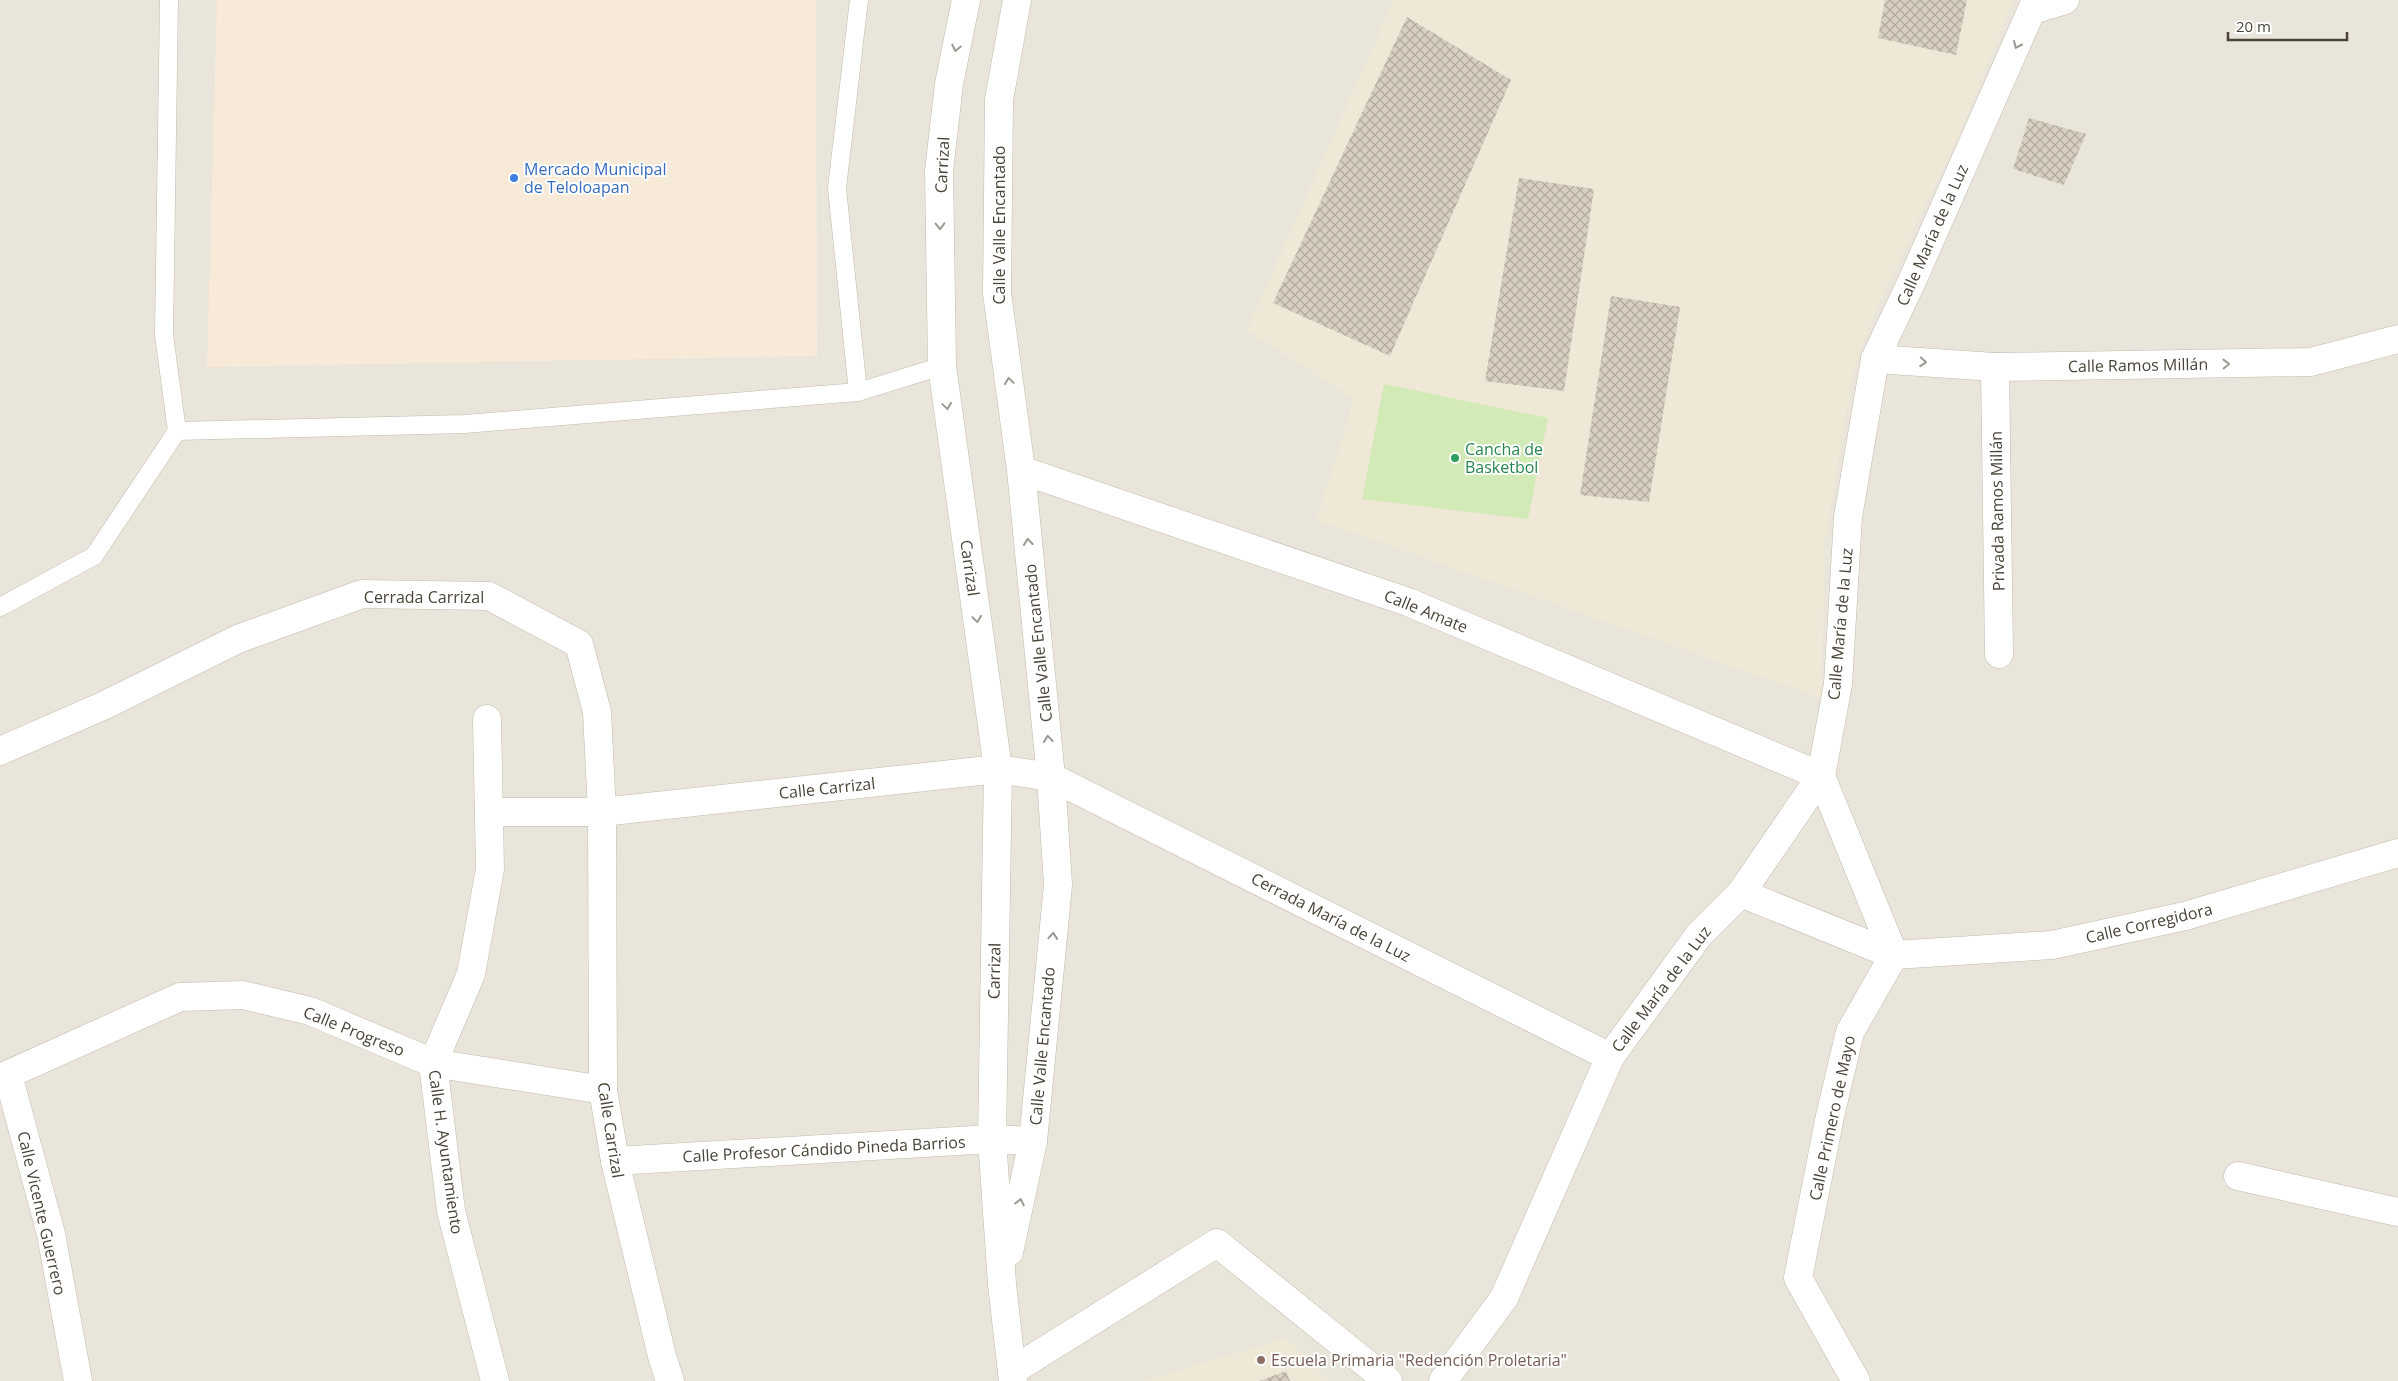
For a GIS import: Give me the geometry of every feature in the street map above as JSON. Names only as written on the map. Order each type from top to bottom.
[{"type":"street","name":"Carrizal","points":[[966,0],[948,84],[939,171],[942,366],[998,769],[992,1139]]},
{"type":"street","name":"Calle Valle Encantado","points":[[1002,1284],[1033,1141],[1058,885],[1051,778],[1021,470],[997,294],[999,100],[1017,0]]},
{"type":"street","points":[[2034,5],[2065,0]]},
{"type":"street","name":"Calle María de la Luz","points":[[1443,1381],[1504,1298],[1610,1057],[1699,935],[1741,893],[1821,776],[1838,684],[1848,517],[1875,359],[1912,281],[2034,5]]},
{"type":"street","name":"Calle Ramos Millán","points":[[1875,359],[1995,367],[2311,362],[2398,340]]},
{"type":"street","name":"Privada Ramos Millán","points":[[1995,367],[1999,654]]},
{"type":"street","name":"Calle Amate","points":[[1021,470],[1408,602],[1821,776]]},
{"type":"street","name":"Cerrada Carrizal","points":[[0,751],[105,705],[238,638],[362,594],[489,596],[579,644],[597,712],[602,812]]},
{"type":"street","name":"Calle H. Ayuntamiento","points":[[487,719],[490,869],[471,974],[433,1063],[451,1212],[495,1381]]},
{"type":"street","name":"Calle Carrizal","points":[[489,812],[602,812],[998,769],[1051,778]]},
{"type":"street","points":[[1821,776],[1894,955]]},
{"type":"street","name":"Cerrada María de la Luz","points":[[1051,778],[1610,1057]]},
{"type":"street","name":"Calle Carrizal","points":[[602,812],[602,1090],[615,1161],[662,1356],[670,1381]]},
{"type":"street","name":"Calle Corregidora","points":[[1894,955],[2052,945],[2185,916],[2321,877],[2398,852]]},
{"type":"street","points":[[1741,893],[1894,955]]},
{"type":"street","name":"Calle Primero de Mayo","points":[[1856,1381],[1798,1278],[1830,1116],[1850,1032],[1894,955]]},
{"type":"street","name":"Calle Progreso","points":[[4,1076],[180,997],[243,995],[310,1011],[433,1063],[602,1090]]},
{"type":"street","name":"Calle Vicente Guerrero","points":[[4,1076],[51,1234],[78,1381]]},
{"type":"street","name":"Calle Valle Encantado","points":[[992,1139],[1002,1284],[1013,1376]]},
{"type":"street","name":"Calle Profesor Cándido Pineda Barrios","points":[[615,1161],[992,1139],[1033,1141]]},
{"type":"street","points":[[2238,1176],[2398,1212]]},
{"type":"street","points":[[1013,1376],[1217,1243],[1388,1381]]},
{"type":"lane","points":[[0,607],[94,556],[177,431],[164,335],[169,0]]},
{"type":"lane","points":[[858,392],[837,188],[859,0]]},
{"type":"lane","points":[[177,431],[465,424],[858,392],[942,366]]},
{"type":"shaded area","points":[[0,0],[2398,0],[2398,1381],[0,1381]]},
{"type":"shaded area","name":"Mercado Municipal de Teloloapan","points":[[217,0],[816,0],[817,356],[207,367]]},
{"type":"shaded area","points":[[1394,0],[2013,0],[1961,131],[1882,295],[1853,371],[1825,541],[1821,698],[1317,520],[1354,399],[1247,330]]},
{"type":"shaded area","name":"Escuela Primaria \"Redención Proletaria\"","points":[[1287,1338],[1329,1381],[1143,1381]]},
{"type":"green space","name":"Cancha de Basketbol","points":[[1384,384],[1548,418],[1528,519],[1362,499]]},
{"type":"building","points":[[1885,0],[1967,0],[1956,55],[1878,38]]},
{"type":"building","points":[[1407,17],[1511,80],[1390,356],[1273,303]]},
{"type":"building","points":[[2029,118],[2086,134],[2064,185],[2013,169]]},
{"type":"building","points":[[1519,178],[1594,189],[1564,391],[1485,381]]},
{"type":"building","points":[[1611,296],[1680,307],[1649,502],[1580,495]]},
{"type":"building","points":[[1286,1371],[1290,1381],[1259,1381]]},
{"type":"place","name":"Mercado Municipal de Teloloapan","points":[[514,178]]},
{"type":"place","name":"Cancha de Basketbol","points":[[1455,458]]},
{"type":"place","name":"Escuela Primaria \"Redención Proletaria\"","points":[[1261,1360]]}]
